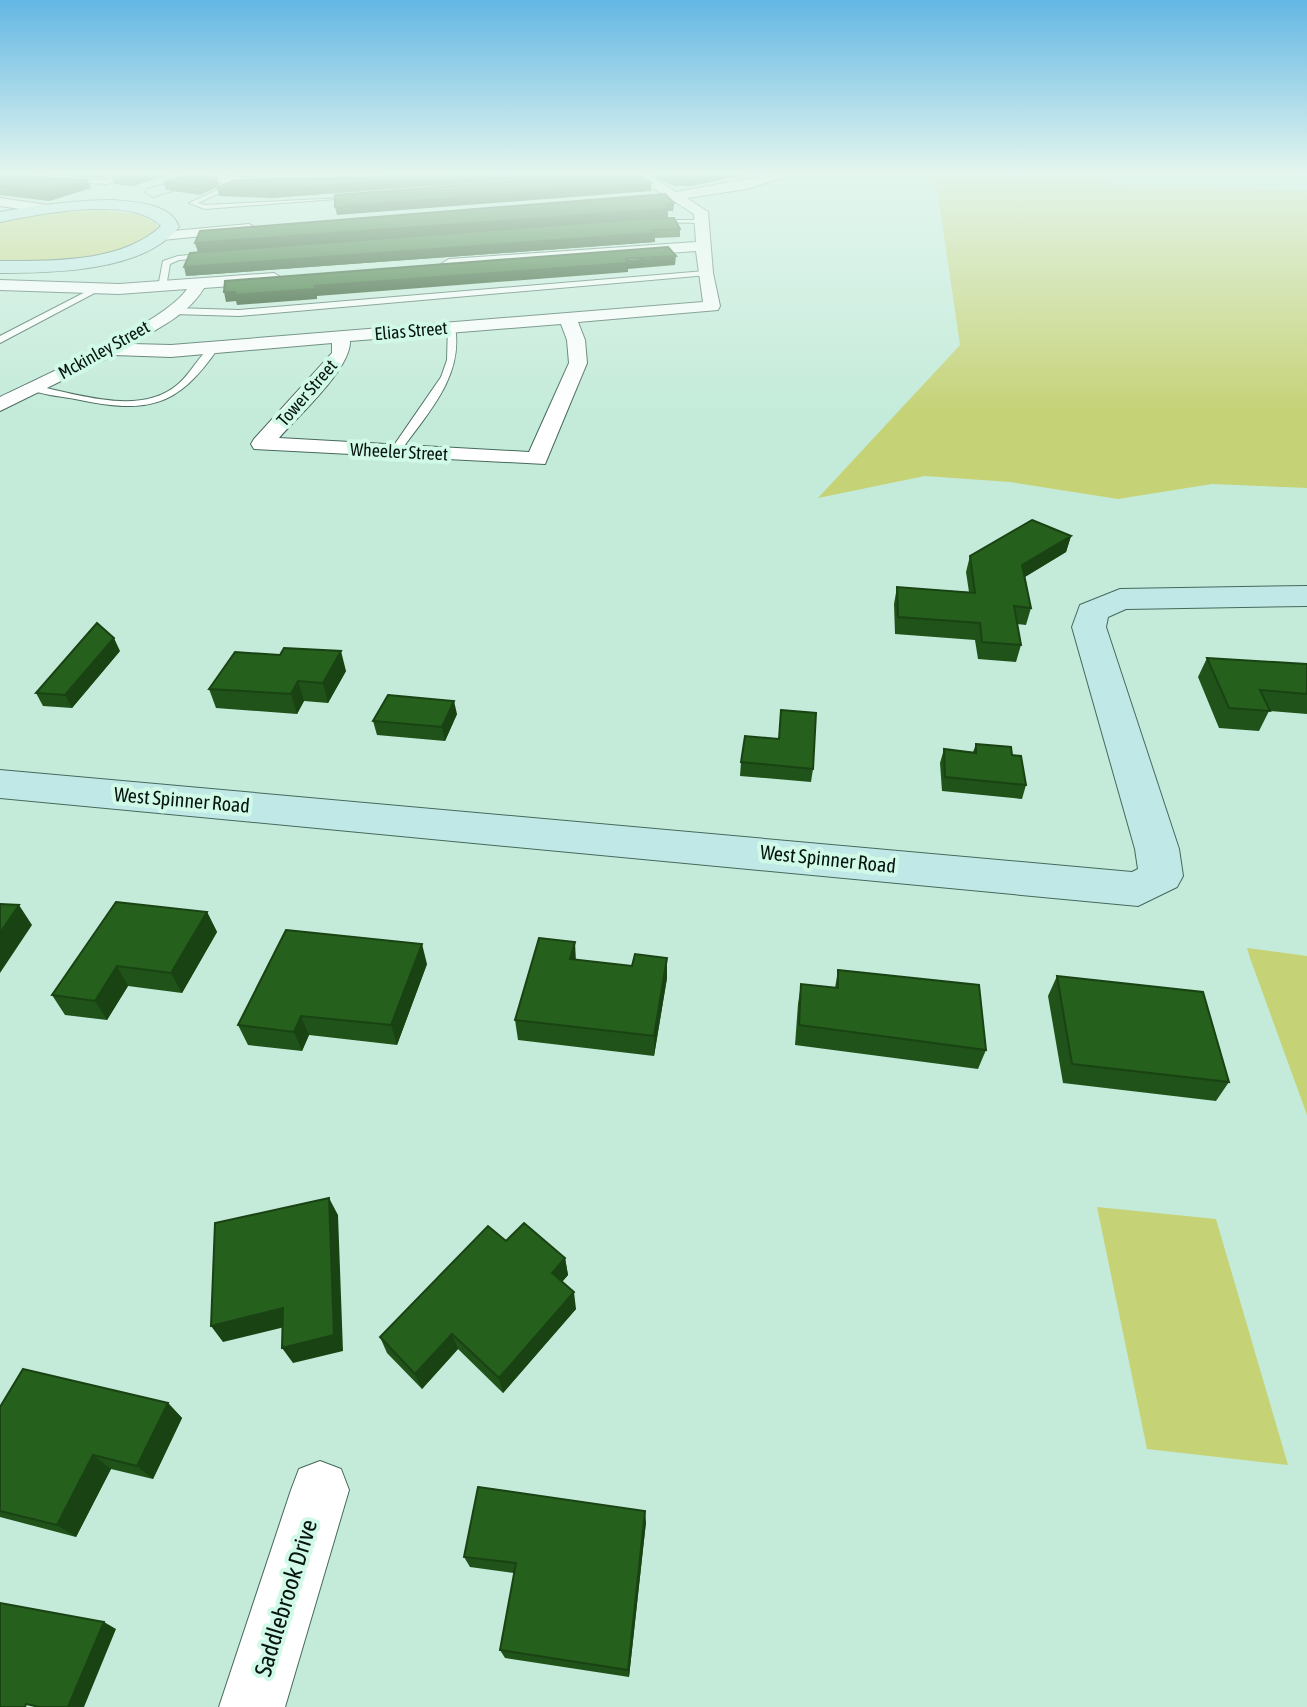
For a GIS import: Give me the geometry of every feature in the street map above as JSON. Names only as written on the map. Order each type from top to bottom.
[{"type":"street","points":[[1,276],[114,254]]},
{"type":"street","points":[[434,265],[595,254]]},
{"type":"street","points":[[704,254],[705,273]]},
{"type":"street","name":"Elias Street","points":[[111,349],[171,351],[712,306],[705,273]]},
{"type":"street","points":[[1,276],[100,288],[162,287],[292,276]]},
{"type":"street","name":"Mckinley Street","points":[[0,405],[111,349],[174,311],[189,299],[198,284]]},
{"type":"street","name":"Wheeler Street","points":[[262,444],[537,459],[578,363],[576,340],[567,317]]},
{"type":"street","name":"Tower Street","points":[[262,444],[341,353],[341,337]]},
{"type":"street","name":"West Spinner Road","points":[[0,784],[1138,889],[1161,876],[1157,849],[1089,627],[1092,612],[1120,599],[1307,596]]},
{"type":"street","name":"Saddlebrook Drive","points":[[252,1707],[320,1490]]},
{"type":"lane","points":[[162,287],[166,263],[178,258],[225,254]]},
{"type":"lane","points":[[174,311],[239,313],[705,273]]},
{"type":"lane","points":[[0,340],[100,288]]},
{"type":"lane","points":[[395,451],[446,376],[455,341],[451,327]]},
{"type":"lane","points":[[32,388],[130,404],[158,402],[195,377],[214,347]]},
{"type":"green space","points":[[0,254],[106,254],[61,261],[0,263]]},
{"type":"green space","points":[[947,254],[1307,254],[1307,488],[1212,484],[1118,499],[1010,482],[925,476],[818,498],[960,345]]},
{"type":"green space","points":[[1247,948],[1307,956],[1307,1115],[1250,958]]},
{"type":"green space","points":[[1097,1207],[1216,1219],[1288,1465],[1147,1449]]},
{"type":"building","points":[[190,254],[369,254],[184,267]]},
{"type":"building","points":[[581,254],[676,256],[626,259],[628,263],[315,286],[315,289],[234,295],[235,292],[224,292],[225,281]]},
{"type":"building","points":[[1032,520],[1071,536],[1022,565],[1031,608],[1014,606],[1021,645],[982,642],[980,623],[898,617],[897,587],[975,593],[970,556]]},
{"type":"building","points":[[97,623],[114,638],[65,695],[36,693]]},
{"type":"building","points":[[284,648],[341,651],[323,683],[298,681],[291,694],[209,689],[235,652],[280,655]]},
{"type":"building","points":[[1207,658],[1307,664],[1307,694],[1260,690],[1270,711],[1229,708]]},
{"type":"building","points":[[388,695],[454,701],[442,727],[373,721]]},
{"type":"building","points":[[781,710],[816,713],[813,769],[741,762],[745,736],[779,739]]},
{"type":"building","points":[[976,744],[1011,747],[1012,755],[1021,756],[1026,785],[945,777],[944,749],[976,753]]},
{"type":"building","points":[[116,902],[207,912],[171,973],[117,966],[95,1001],[52,995]]},
{"type":"building","points":[[0,904],[19,905],[0,933]]},
{"type":"building","points":[[286,930],[422,944],[391,1025],[301,1016],[294,1032],[238,1025]]},
{"type":"building","points":[[539,938],[575,942],[570,959],[632,966],[635,954],[667,958],[654,1036],[515,1020]]},
{"type":"building","points":[[838,970],[979,985],[986,1050],[799,1025],[801,984],[838,988]]},
{"type":"building","points":[[1057,976],[1203,992],[1229,1082],[1072,1064]]},
{"type":"building","points":[[329,1198],[334,1335],[282,1348],[283,1308],[211,1326],[215,1223]]},
{"type":"building","points":[[524,1223],[565,1258],[552,1273],[574,1292],[499,1378],[452,1334],[415,1374],[380,1337],[488,1226],[506,1241]]},
{"type":"building","points":[[23,1369],[168,1403],[137,1466],[93,1455],[57,1525],[0,1511],[0,1407]]},
{"type":"building","points":[[478,1487],[645,1511],[628,1670],[500,1650],[516,1563],[464,1557]]},
{"type":"building","points":[[0,1603],[104,1622],[68,1707],[26,1704],[25,1707],[0,1707]]}]
